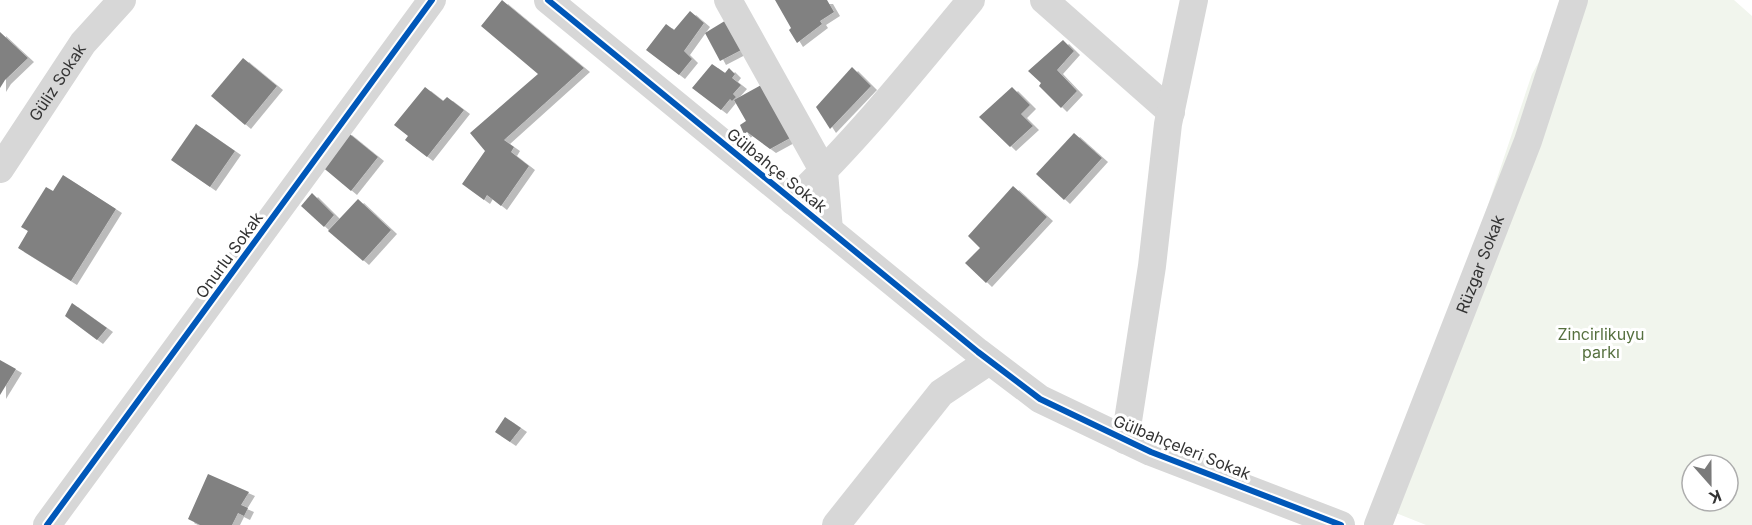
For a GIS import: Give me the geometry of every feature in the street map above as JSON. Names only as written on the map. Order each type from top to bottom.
[{"type":"street","name":"Güliz Sokak","points":[[0,169],[83,43],[122,0]]},
{"type":"street","name":"Onurlu Sokak","points":[[47,525],[432,0]]},
{"type":"street","name":"Gülbahçe Sokak","points":[[548,0],[989,360]]},
{"type":"street","points":[[728,0],[824,172],[828,230]]},
{"type":"street","points":[[793,201],[824,172],[882,108],[971,0]]},
{"type":"street","points":[[1044,0],[1171,112]]},
{"type":"street","points":[[1125,440],[1152,266],[1171,112],[1194,0]]},
{"type":"street","name":"Rüzgar Sokak","points":[[1378,525],[1528,141],[1574,0]]},
{"type":"street","points":[[836,525],[941,393],[989,360]]},
{"type":"street","name":"Gülbahçeleri Sokak","points":[[989,360],[1040,399],[1125,440],[1341,525]]},
{"type":"green space","name":"Zincirlikuyu parkı","points":[[1574,0],[1734,0],[1752,16],[1752,525],[1426,525],[1386,509],[1532,74]]},
{"type":"building","points":[[502,0],[584,68],[504,140],[514,147],[511,152],[529,166],[501,206],[487,195],[484,200],[462,184],[485,151],[470,133],[538,74],[481,26]]},
{"type":"building","points":[[775,0],[827,0],[834,12],[820,21],[822,24],[797,43]]},
{"type":"building","points":[[690,11],[704,23],[684,51],[692,59],[679,75],[646,50],[666,24],[674,30]]},
{"type":"building","points":[[728,19],[745,48],[720,61],[705,33]]},
{"type":"building","points":[[0,32],[28,58],[5,80],[0,88]]},
{"type":"building","points":[[1063,40],[1074,51],[1057,70],[1077,91],[1061,108],[1028,71]]},
{"type":"building","points":[[243,58],[277,86],[245,125],[211,96]]},
{"type":"building","points":[[712,64],[725,73],[729,68],[735,74],[732,78],[741,85],[733,94],[736,97],[732,101],[730,99],[721,110],[692,88]]},
{"type":"building","points":[[852,67],[871,86],[830,129],[816,107]]},
{"type":"building","points":[[763,84],[792,137],[770,149],[747,132],[744,134],[740,125],[746,121],[734,100]]},
{"type":"building","points":[[425,87],[443,101],[447,97],[464,110],[427,157],[405,140],[408,136],[394,125]]},
{"type":"building","points":[[1012,87],[1030,105],[1021,114],[1033,126],[1010,147],[979,117]]},
{"type":"building","points":[[196,124],[235,151],[210,187],[171,160]]},
{"type":"building","points":[[346,131],[378,157],[351,191],[320,165]]},
{"type":"building","points":[[1074,133],[1102,158],[1064,200],[1036,174]]},
{"type":"building","points":[[63,175],[116,209],[71,281],[18,248],[28,231],[21,227],[46,187],[53,191]]},
{"type":"building","points":[[1013,186],[1047,217],[986,283],[965,263],[980,248],[968,236]]},
{"type":"building","points":[[312,193],[334,215],[324,227],[301,206]]},
{"type":"building","points":[[358,199],[391,230],[363,261],[328,231]]},
{"type":"building","points":[[72,303],[107,328],[97,340],[65,316]]},
{"type":"building","points":[[0,360],[16,369],[0,395]]},
{"type":"building","points":[[505,417],[521,428],[510,442],[495,432]]},
{"type":"building","points":[[208,474],[249,492],[241,505],[248,508],[244,516],[238,513],[232,525],[200,525],[188,519]]},
{"type":"cycle path","points":[[47,525],[432,0]]},
{"type":"cycle path","points":[[548,0],[978,352],[1040,399],[1151,452],[1341,525]]}]
